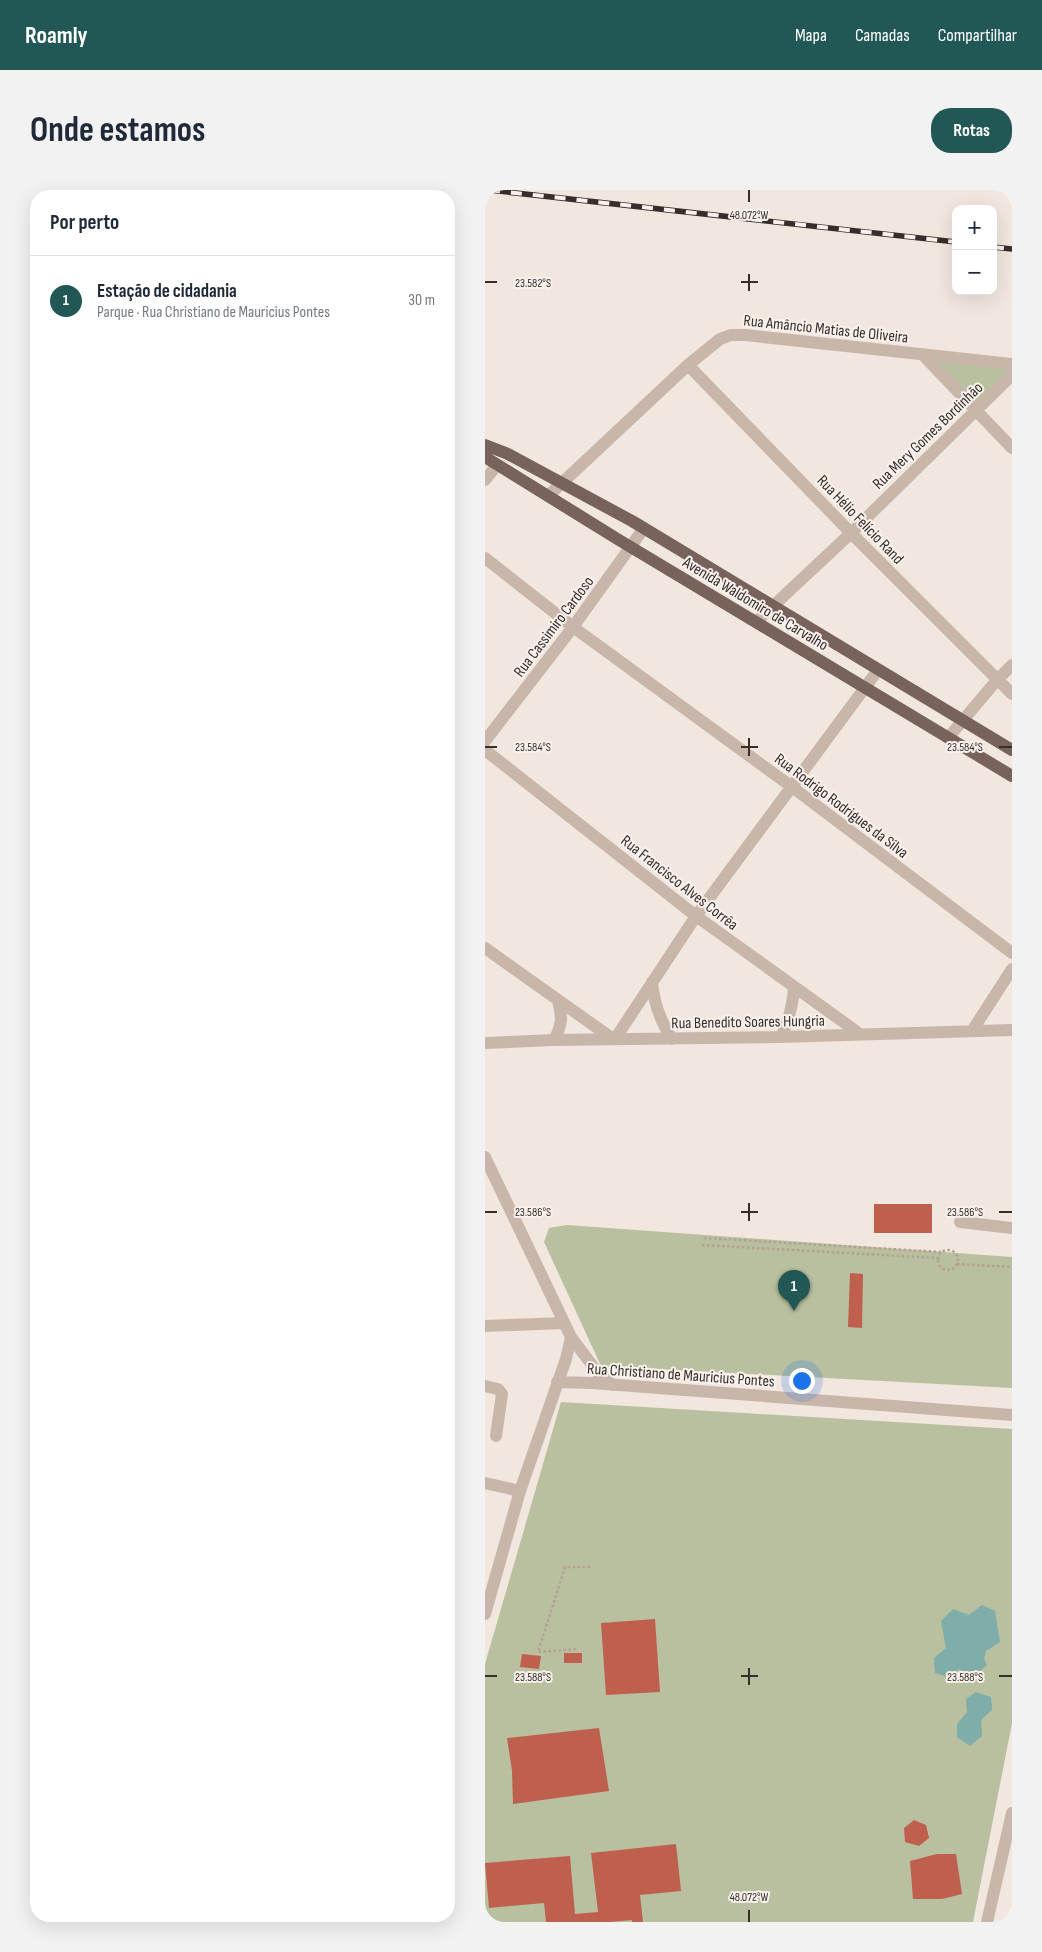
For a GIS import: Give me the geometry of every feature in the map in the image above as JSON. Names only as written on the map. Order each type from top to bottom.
[{"type":"main road","name":"Avenida Waldomiro de Carvalho","points":[[485,445],[509,454],[644,528],[1012,750]]},
{"type":"main road","name":"Avenida Waldomiro de Carvalho","points":[[485,457],[1012,776]]},
{"type":"street","name":"Rua Amâncio Matias de Oliveira","points":[[548,496],[688,365],[720,339],[731,335],[1012,364]]},
{"type":"street","points":[[922,354],[1012,448]]},
{"type":"street","name":"Rua Hélio Felício Rand","points":[[688,365],[851,533],[1012,694]]},
{"type":"street","name":"Rua Mery Gomes Bordinhão","points":[[756,622],[851,533],[1012,375]]},
{"type":"street","points":[[485,480],[497,466]]},
{"type":"street","name":"Rua Cassimiro Cardoso","points":[[485,742],[573,627],[644,528]]},
{"type":"street","name":"Rua Rodrigo Rodrigues da Silva","points":[[485,558],[573,627],[791,787],[1012,953]]},
{"type":"street","points":[[949,738],[962,720],[1012,665]]},
{"type":"street","points":[[485,948],[614,1039],[696,916],[878,670]]},
{"type":"street","name":"Rua Francisco Alves Corrêa","points":[[485,750],[696,916],[860,1034]]},
{"type":"street","points":[[973,1031],[1012,969]]},
{"type":"street","points":[[652,982],[657,1012],[672,1039]]},
{"type":"street","points":[[781,1037],[789,1021],[794,987]]},
{"type":"street","points":[[555,1040],[561,1027],[562,1018],[558,1000]]},
{"type":"street","name":"Rua Benedito Soares Hungria","points":[[485,1044],[555,1040],[781,1037],[1012,1030]]},
{"type":"street","points":[[485,1158],[571,1338],[598,1372],[613,1385]]},
{"type":"street","points":[[960,1222],[1012,1228]]},
{"type":"street","points":[[485,1326],[564,1323]]},
{"type":"street","points":[[485,1614],[520,1492],[566,1359],[571,1338]]},
{"type":"street","name":"Rua Christiano de Mauricius Pontes","points":[[557,1382],[1012,1415]]},
{"type":"street","points":[[485,1386],[498,1389],[502,1394],[496,1436]]},
{"type":"street","points":[[485,1483],[520,1492]]},
{"type":"street","points":[[987,1922],[1012,1813]]},
{"type":"path","points":[[703,1238],[941,1252],[947,1249],[954,1252],[958,1257],[957,1264],[953,1269],[946,1270],[940,1267],[938,1258],[941,1252]]},
{"type":"path","points":[[702,1245],[938,1258]]},
{"type":"path","points":[[957,1264],[1012,1267]]},
{"type":"path","points":[[576,1649],[538,1652],[565,1567],[593,1566]]},
{"type":"green space","points":[[930,357],[1012,366],[1012,371],[976,408]]},
{"type":"green space","points":[[567,1225],[1012,1257],[1012,1388],[601,1366],[544,1242],[549,1228]]},
{"type":"green space","points":[[561,1402],[1012,1429],[1012,1723],[973,1922],[485,1922],[485,1664]]},
{"type":"water","points":[[982,1605],[995,1611],[1000,1642],[986,1651],[984,1659],[987,1665],[974,1676],[959,1669],[951,1678],[935,1673],[934,1658],[946,1648],[941,1621],[953,1609],[969,1615]]},
{"type":"water","points":[[976,1692],[991,1697],[992,1710],[981,1720],[982,1736],[970,1746],[957,1737],[957,1724],[967,1712],[966,1699]]},
{"type":"building","points":[[874,1204],[932,1204],[932,1233],[874,1233]]},
{"type":"building","points":[[850,1273],[863,1274],[862,1328],[848,1327]]},
{"type":"building","points":[[655,1619],[660,1692],[606,1695],[601,1623]]},
{"type":"building","points":[[564,1653],[582,1653],[582,1663],[564,1663]]},
{"type":"building","points":[[522,1654],[541,1656],[539,1669],[520,1667]]},
{"type":"building","points":[[599,1728],[609,1791],[513,1804],[512,1771],[507,1738]]},
{"type":"building","points":[[914,1820],[926,1825],[929,1838],[919,1846],[905,1842],[904,1828]]},
{"type":"building","points":[[676,1844],[681,1891],[640,1895],[643,1922],[632,1922],[632,1920],[546,1922],[544,1903],[489,1908],[485,1863],[570,1856],[575,1914],[598,1912],[591,1853]]},
{"type":"building","points":[[937,1854],[956,1854],[962,1894],[942,1899],[913,1899],[910,1861]]},
{"type":"railway","points":[[489,190],[952,242]]},
{"type":"railway","points":[[997,247],[1012,249]]},
{"type":"place","name":"Estação de cidadania","points":[[794,1311]]}]
